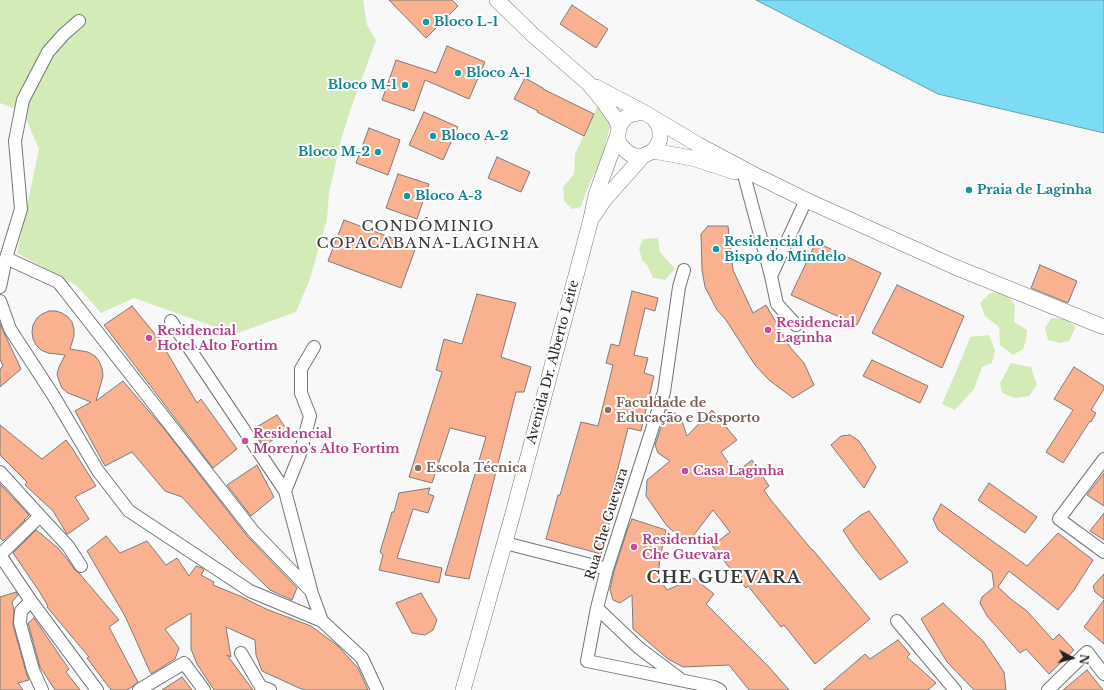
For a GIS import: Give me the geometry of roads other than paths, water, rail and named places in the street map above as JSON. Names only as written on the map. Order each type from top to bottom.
[{"type":"street","points":[[497,0],[533,35],[588,83],[604,101],[615,118],[621,146],[630,154],[636,156],[648,153],[692,158],[750,176],[955,267],[1104,327]]},
{"type":"street","points":[[0,288],[6,258],[21,209],[15,141],[23,100],[48,52],[64,34],[79,21]]},
{"type":"street","points":[[588,83],[650,117],[750,176],[777,304],[796,325]]},
{"type":"street","points":[[618,130],[626,117],[632,114],[638,113],[650,117],[659,126],[660,139],[657,146],[648,153]]},
{"type":"street","name":"Avenida Dr. Alberto Leite","points":[[463,690],[505,542],[591,219],[596,195],[618,130]]},
{"type":"street","name":"Avenida Dr. Alberto Leite","points":[[591,219],[604,200],[648,153]]},
{"type":"street","points":[[771,276],[806,200]]},
{"type":"street","points":[[6,258],[58,282],[253,531],[311,591]]},
{"type":"street","name":"Rua Che Guevara","points":[[684,270],[679,287],[664,392],[607,569],[597,608],[587,661],[682,680],[716,689]]},
{"type":"street","points":[[0,301],[10,329],[53,395],[98,471],[129,511],[250,592],[322,621],[362,658],[378,690]]},
{"type":"street","points":[[171,321],[285,492],[311,591],[322,621]]},
{"type":"street","points":[[285,492],[300,454],[310,416],[301,393],[301,369],[314,347]]},
{"type":"street","points":[[1104,459],[1059,519],[1104,552]]},
{"type":"street","points":[[0,472],[68,546],[81,566]]},
{"type":"street","points":[[40,516],[0,555],[97,690]]},
{"type":"street","points":[[505,542],[607,569]]},
{"type":"street","points":[[31,600],[21,611],[20,623],[33,670],[42,690]]},
{"type":"street","points":[[597,608],[639,648],[682,680]]},
{"type":"street","points":[[897,621],[949,688]]},
{"type":"street","points":[[1048,690],[1087,652],[1103,669]]},
{"type":"street","points":[[240,653],[261,687],[270,690]]},
{"type":"street","points":[[140,690],[184,663],[204,690]]},
{"type":"water","points":[[756,0],[1104,0],[1104,133],[938,94]]},
{"type":"place","name":"Bloco L-1","points":[[426,22]]},
{"type":"place","name":"Bloco A-1","points":[[458,73]]},
{"type":"place","name":"Bloco M-1","points":[[405,85]]},
{"type":"place","name":"Bloco A-2","points":[[433,136]]},
{"type":"place","name":"Bloco M-2","points":[[378,152]]},
{"type":"place","name":"Praia de Laginha","points":[[969,190]]},
{"type":"place","name":"Bloco A-3","points":[[407,196]]},
{"type":"place","name":"Residencial do Bispo do Mindelo","points":[[716,249]]},
{"type":"place","name":"Residencial Laginha","points":[[768,330]]},
{"type":"place","name":"Residencial Hotel Alto Fortim","points":[[149,338]]},
{"type":"place","name":"Faculdade de Educação e Desporto","points":[[608,410]]},
{"type":"place","name":"Residencial Moreno's Alto Fortim","points":[[245,441]]},
{"type":"place","name":"Escola Técnica","points":[[418,468]]},
{"type":"place","name":"Casa Laginha","points":[[685,471]]},
{"type":"place","name":"Residential Che Guevara","points":[[634,547]]},
{"type":"district","name":"CONDÓMINIO COPACABANA-LAGINHA","points":[[428,236]]},
{"type":"district","name":"CHE GUEVARA","points":[[724,578]]}]
